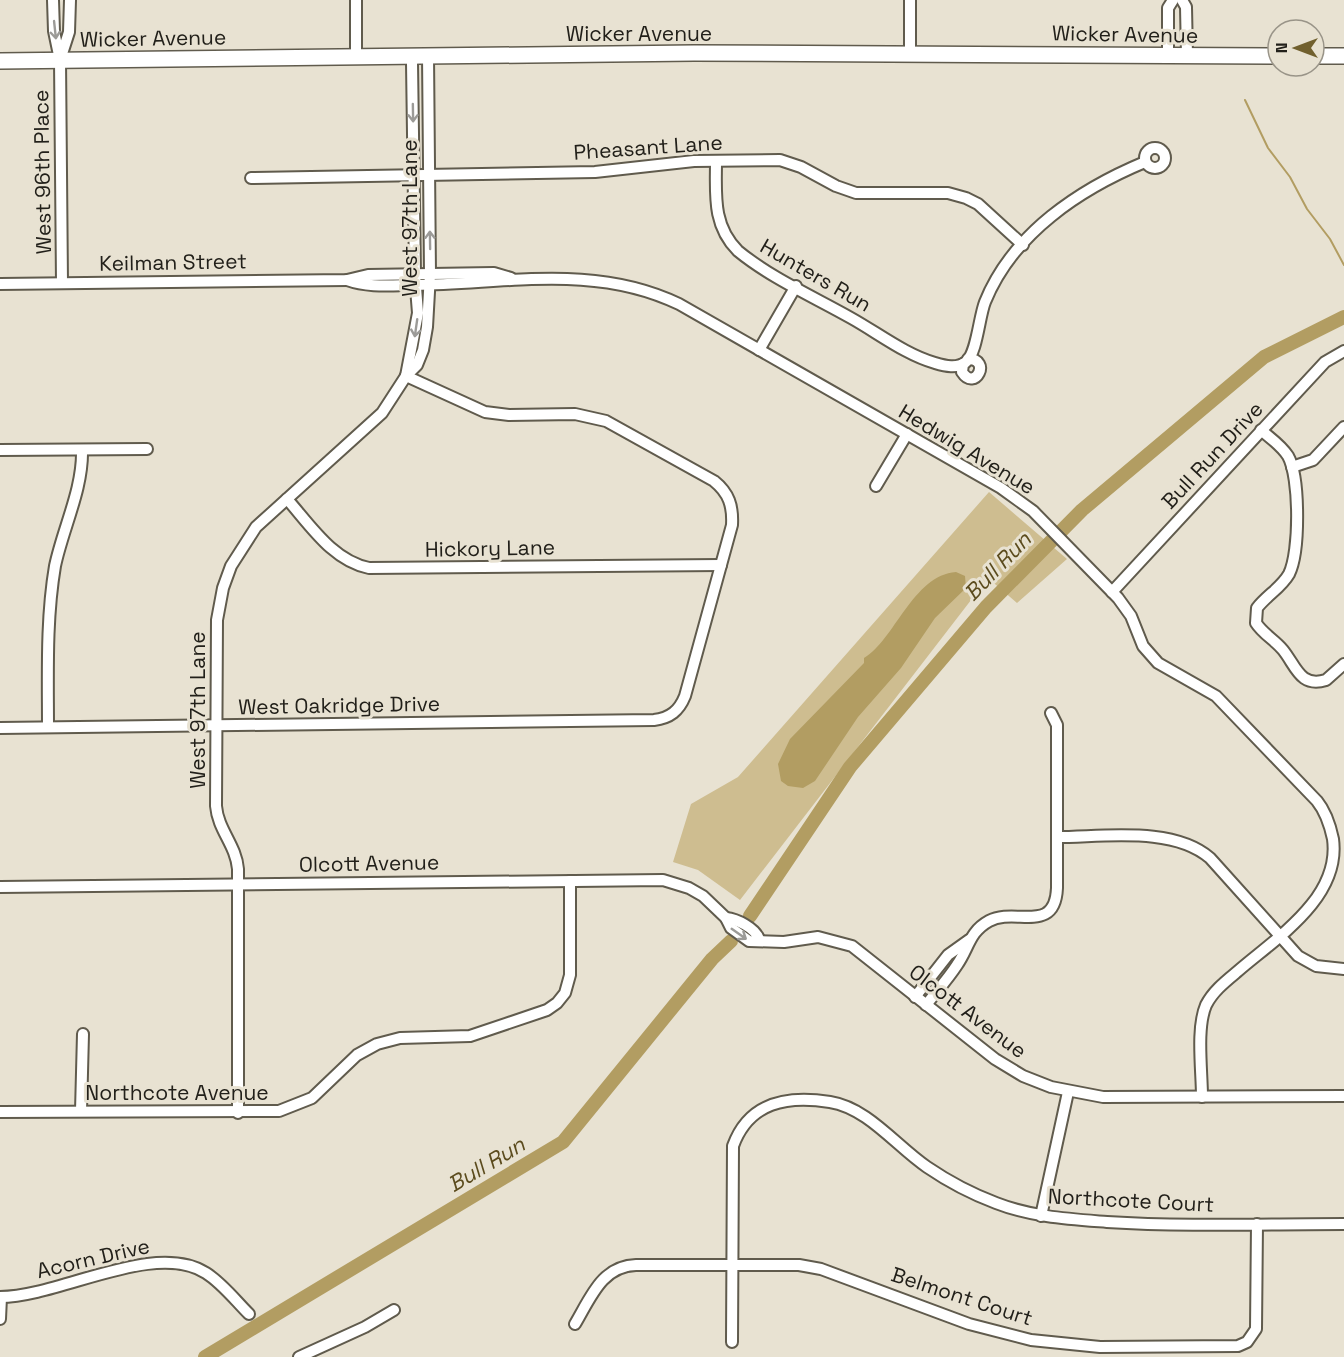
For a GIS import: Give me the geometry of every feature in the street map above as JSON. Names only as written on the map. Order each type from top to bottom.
[{"type":"highway","name":"Wicker Avenue","points":[[0,62],[422,55],[910,53],[1266,56]]},
{"type":"highway","points":[[1326,56],[1344,56]]},
{"type":"street","name":"West 96th Place","points":[[53,0],[54,31],[60,60],[63,283]]},
{"type":"street","name":"West 96th Place","points":[[60,60],[69,32],[70,0]]},
{"type":"street","points":[[356,0],[356,56]]},
{"type":"street","points":[[910,0],[910,53]]},
{"type":"street","points":[[1168,56],[1168,8],[1173,0]]},
{"type":"street","points":[[1182,0],[1186,7],[1187,56]]},
{"type":"street","name":"West 97th Lane","points":[[422,55],[429,174],[423,280]]},
{"type":"street","name":"West 97th Lane","points":[[238,1113],[239,884],[236,855],[220,826],[217,813],[217,620],[226,577],[249,535],[382,412],[406,376],[417,365],[425,341],[423,280],[414,175],[422,55]]},
{"type":"street","name":"Hunters Run","points":[[716,161],[717,211],[727,239],[744,256],[921,358],[951,367],[966,361],[989,293],[1006,265],[1023,245]]},
{"type":"street","name":"Pheasant Lane","points":[[251,178],[606,172],[678,162],[786,162],[856,193],[960,196],[978,204],[1023,245]]},
{"type":"street","points":[[1023,245],[1071,200],[1105,179],[1145,162]]},
{"type":"street","name":"Hedwig Avenue","points":[[423,280],[493,283],[513,278],[588,279],[643,289],[679,304],[1012,495],[1051,528],[1127,609],[1140,639],[1152,658],[1169,672],[1198,684],[1216,696],[1323,808],[1334,850],[1328,877],[1312,903],[1279,936],[1223,984],[1207,1004],[1202,1029],[1202,1097]]},
{"type":"street","name":"Keilman Street","points":[[0,284],[347,280],[360,285],[423,280]]},
{"type":"street","points":[[759,350],[796,286]]},
{"type":"street","name":"Bull Run Drive","points":[[1112,592],[1324,362],[1344,351]]},
{"type":"street","points":[[406,376],[485,412],[575,414],[606,421],[714,481],[730,500],[732,525],[721,565]]},
{"type":"street","points":[[1293,467],[1313,460],[1344,427]]},
{"type":"street","points":[[1261,430],[1284,450],[1293,467],[1295,489],[1293,563],[1282,583],[1257,608],[1254,618],[1259,628],[1286,653],[1297,673],[1311,682],[1329,679],[1344,664]]},
{"type":"street","points":[[876,486],[907,434]]},
{"type":"street","points":[[0,450],[147,449]]},
{"type":"street","points":[[48,728],[51,592],[62,536],[81,472],[82,450]]},
{"type":"street","name":"Hickory Lane","points":[[287,499],[337,554],[353,564],[369,568],[721,565]]},
{"type":"street","name":"West Oakridge Drive","points":[[0,728],[654,720],[665,718],[676,712],[685,696],[721,565]]},
{"type":"street","points":[[915,997],[948,955],[969,940],[979,928],[992,920],[1036,917],[1051,909],[1057,893],[1057,725],[1051,713]]},
{"type":"street","points":[[1057,837],[1160,837],[1193,845],[1210,858],[1293,951],[1309,963],[1323,968],[1344,969]]},
{"type":"street","name":"Northcote Avenue","points":[[0,1112],[238,1113],[279,1111],[300,1105],[322,1089],[357,1055],[384,1041],[470,1036],[552,1008],[561,999],[569,982],[570,881]]},
{"type":"street","name":"Olcott Avenue","points":[[0,887],[671,882],[700,894],[726,918],[731,928],[749,941],[759,939],[774,942],[818,937],[844,943],[859,951],[915,997],[1016,1072],[1068,1092],[1103,1097],[1344,1096]]},
{"type":"street","points":[[926,1005],[958,964],[969,940]]},
{"type":"street","points":[[81,1112],[83,1034]]},
{"type":"street","points":[[1041,1216],[1068,1092]]},
{"type":"street","name":"Northcote Court","points":[[732,1342],[733,1146],[742,1126],[754,1113],[763,1107],[780,1102],[824,1102],[843,1105],[876,1126],[920,1162],[951,1182],[996,1203],[1041,1216],[1160,1224],[1344,1224]]},
{"type":"street","name":"Belmont Court","points":[[575,1324],[600,1282],[618,1268],[732,1264],[799,1265],[821,1269],[969,1324],[1031,1340],[1100,1347],[1230,1347],[1247,1342],[1256,1329],[1257,1224]]},
{"type":"street","name":"Acorn Drive","points":[[0,1297],[28,1293],[141,1265],[173,1262],[191,1266],[212,1277],[249,1314]]},
{"type":"street","points":[[0,1297],[0,1319]]},
{"type":"street","points":[[299,1357],[365,1327],[394,1310]]},
{"type":"shaded area","points":[[989,492],[1067,559],[1017,603],[988,578],[740,900],[698,870],[673,862],[691,804],[738,777]]},
{"type":"shaded area","points":[[956,572],[965,576],[966,588],[935,618],[901,668],[858,717],[815,781],[803,788],[788,786],[781,781],[778,764],[790,739],[864,663],[864,658],[875,650],[916,596],[928,584],[941,576]]},
{"type":"waterway","points":[[1245,100],[1268,148],[1290,177],[1307,209],[1330,239],[1344,265]]},
{"type":"waterway","name":"Bull Run","points":[[750,916],[850,767],[986,607],[1082,510],[1264,357],[1344,317]]},
{"type":"waterway","name":"Bull Run","points":[[205,1357],[563,1142],[712,959],[731,941]]}]
